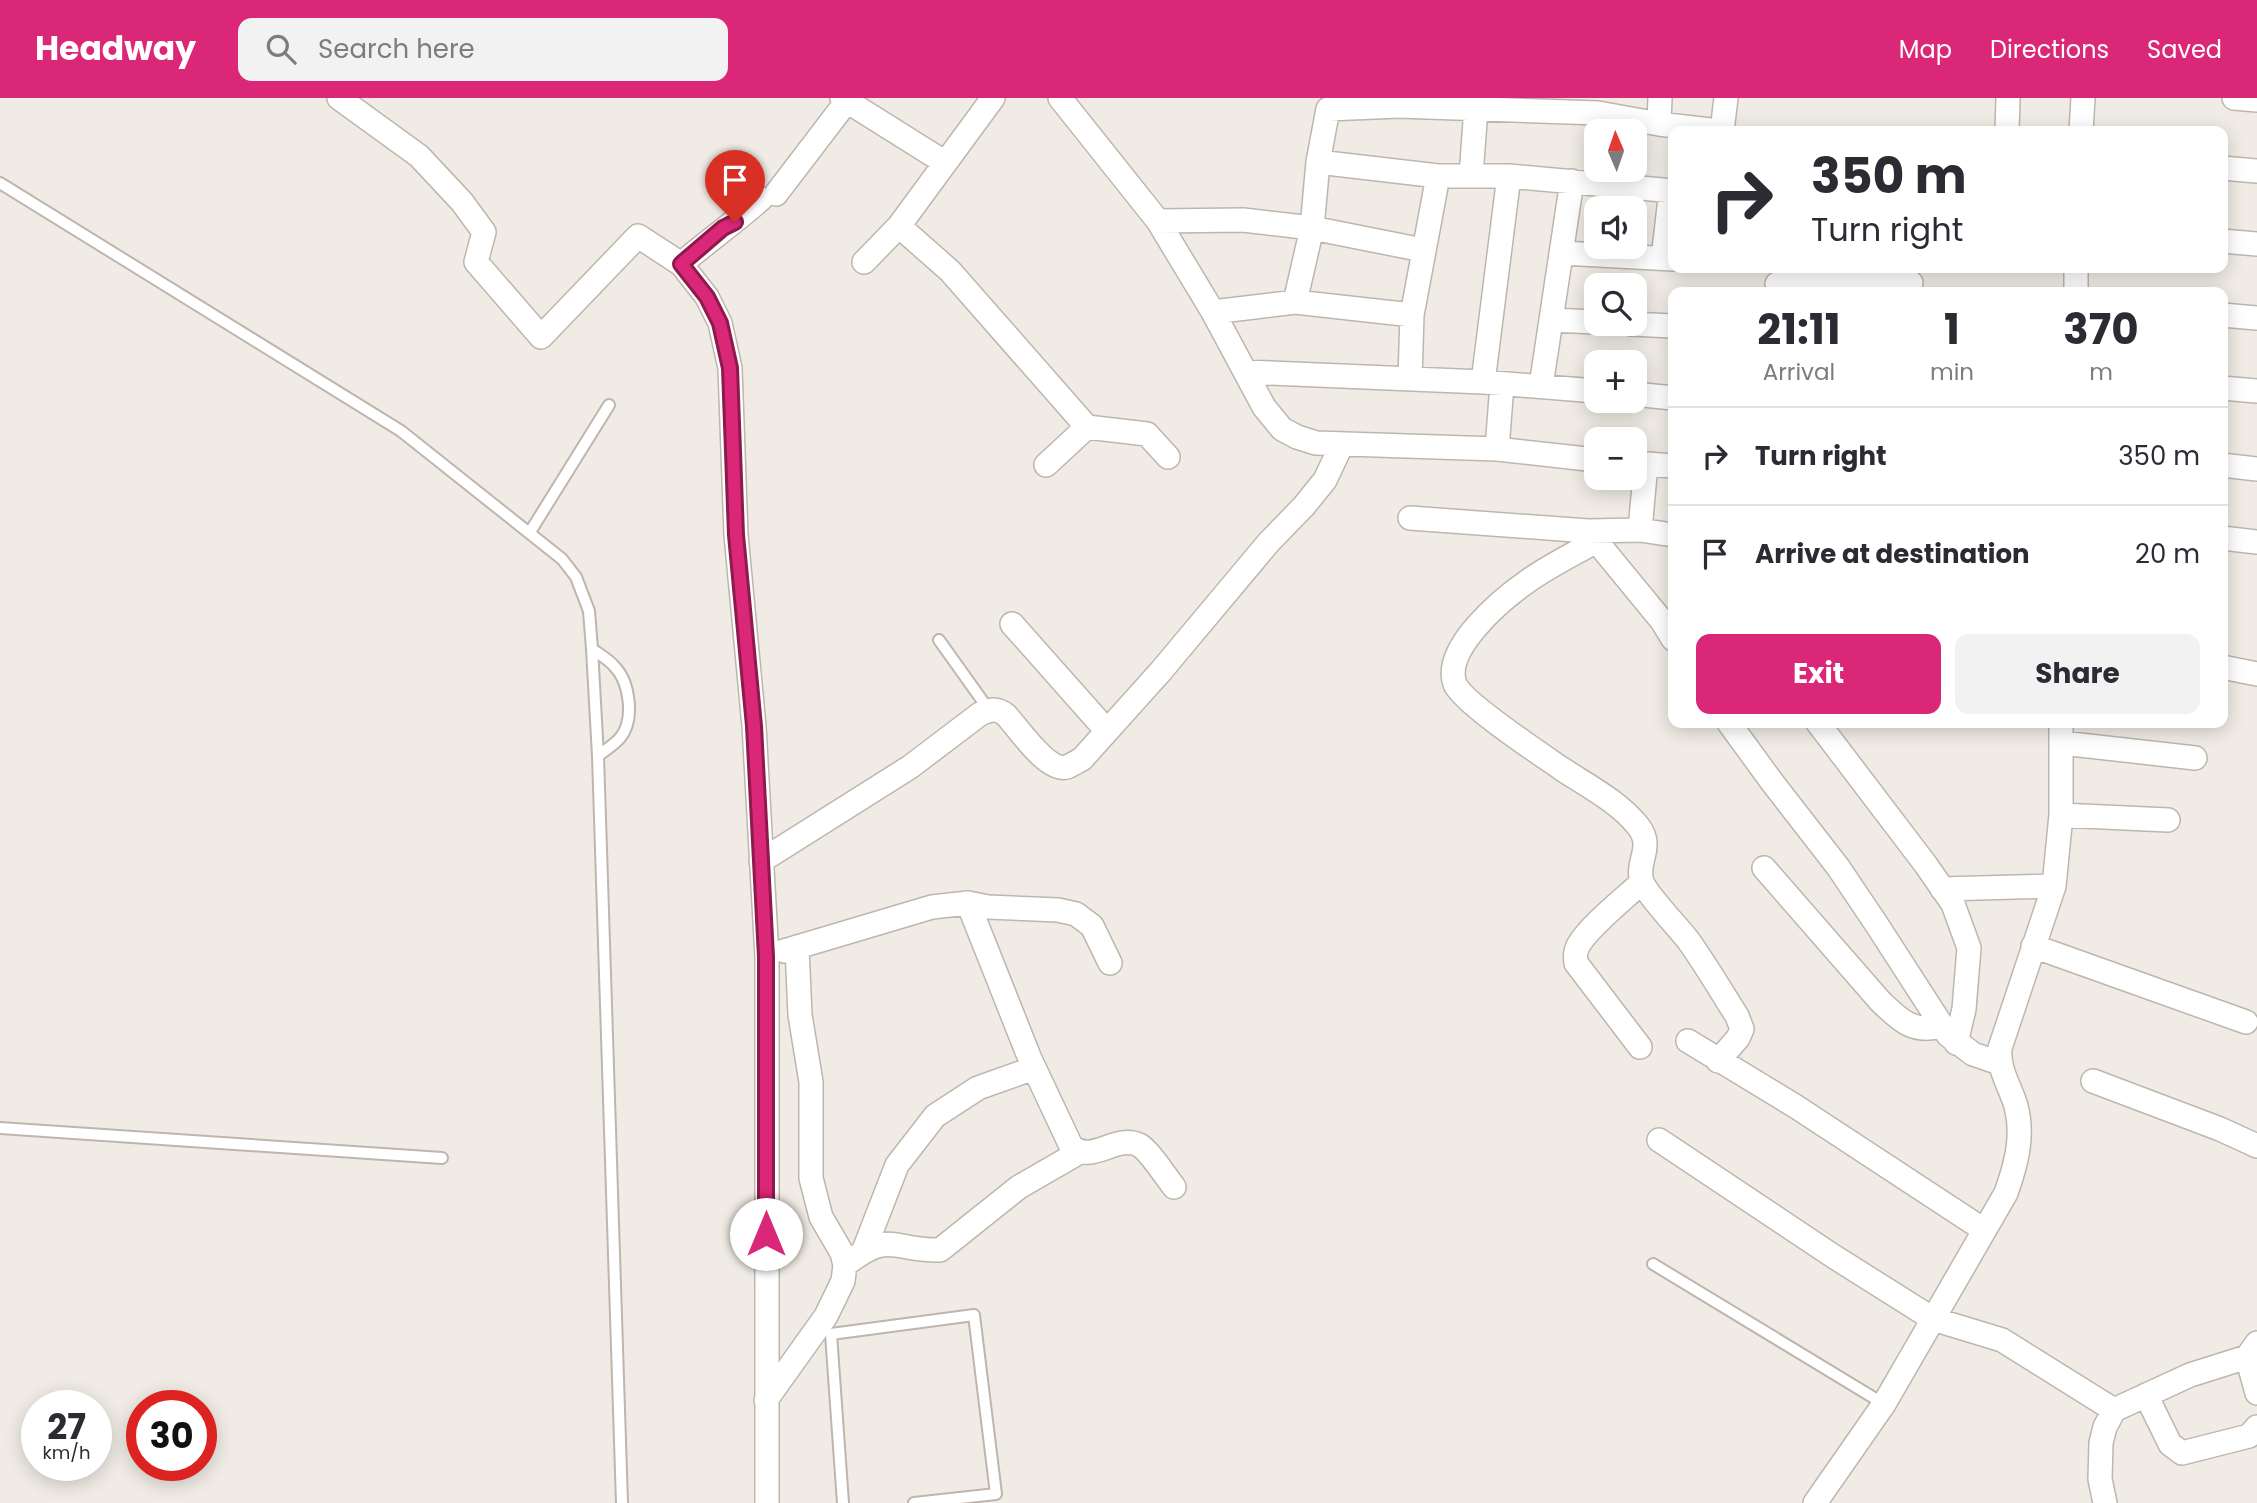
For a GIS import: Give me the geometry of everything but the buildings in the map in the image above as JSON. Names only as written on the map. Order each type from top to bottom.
[{"type":"street","points":[[339,98],[419,156],[462,202],[484,232],[476,262],[541,337],[638,236],[681,264],[707,297],[720,323],[730,368],[736,535],[754,726],[766,957],[767,1503]]},
{"type":"street","points":[[864,262],[899,226],[993,98]]},
{"type":"street","points":[[1060,98],[1158,221],[1213,312],[1264,407],[1282,429],[1315,443],[1497,449],[1584,459]]},
{"type":"street","points":[[1659,124],[1660,98]]},
{"type":"street","points":[[1722,126],[1726,98]]},
{"type":"street","points":[[2007,126],[2008,98]]},
{"type":"street","points":[[2081,126],[2082,98]]},
{"type":"street","points":[[2234,98],[2257,100]]},
{"type":"street","points":[[681,264],[723,228],[769,196],[844,99],[944,162]]},
{"type":"street","points":[[1295,302],[1311,228],[1318,162],[1329,104],[1400,102],[1598,113],[1677,126]]},
{"type":"street","points":[[1471,176],[1476,108]]},
{"type":"street","points":[[1318,162],[1438,176],[1509,176],[1668,190]]},
{"type":"street","points":[[2228,169],[2257,171]]},
{"type":"street","points":[[1410,378],[1412,315],[1438,176]]},
{"type":"street","points":[[1497,449],[1493,383],[1509,176]]},
{"type":"street","points":[[1541,386],[1572,181]]},
{"type":"street","points":[[1158,221],[1244,220],[1311,228],[1423,250]]},
{"type":"street","points":[[899,226],[950,271],[1087,427],[1147,434],[1168,457]]},
{"type":"street","points":[[2228,242],[2257,244]]},
{"type":"street","points":[[1562,253],[1668,258]]},
{"type":"street","points":[[1776,281],[1911,281]]},
{"type":"street","points":[[1213,312],[1295,302],[1412,315]]},
{"type":"street","points":[[2228,316],[2257,318]]},
{"type":"street","points":[[1551,320],[1584,321]]},
{"type":"street","points":[[1647,325],[1668,326]]},
{"type":"street","points":[[1245,372],[1410,378],[1584,390]]},
{"type":"street","points":[[2228,389],[2257,391]]},
{"type":"street","points":[[1647,395],[1668,397]]},
{"type":"street","points":[[1046,465],[1087,427]]},
{"type":"street","points":[[761,861],[910,767],[989,710],[998,710],[1006,715],[1046,761],[1058,767],[1068,766],[1082,759],[1161,671],[1269,542],[1304,506],[1325,480],[1342,444]]},
{"type":"street","points":[[1647,464],[1668,466]]},
{"type":"street","points":[[2228,466],[2257,469]]},
{"type":"street","points":[[1640,490],[1640,530]]},
{"type":"street","points":[[1410,518],[1592,536],[1640,530],[1668,534]]},
{"type":"street","points":[[1592,536],[1668,631]]},
{"type":"street","points":[[1592,536],[1527,582],[1473,629],[1459,650],[1453,672],[1456,685],[1469,701],[1556,765],[1616,804],[1640,827],[1646,842],[1642,882],[1688,941],[1737,1016],[1742,1029],[1738,1038],[1718,1061]]},
{"type":"street","points":[[2228,539],[2257,542]]},
{"type":"street","points":[[1012,624],[1107,731]]},
{"type":"street","points":[[2228,668],[2257,674]]},
{"type":"street","points":[[1733,728],[1838,867],[1948,1035],[1973,1054],[1999,1063]]},
{"type":"street","points":[[1822,728],[1953,904],[1969,948],[1964,1009],[1948,1035]]},
{"type":"street","points":[[1815,1503],[1884,1404],[2006,1193],[2016,1166],[2020,1138],[2016,1107],[1999,1063],[2000,1048],[2054,886],[2061,815],[2059,728],[2195,758]]},
{"type":"street","points":[[2061,815],[2168,820]]},
{"type":"street","points":[[1764,869],[1898,1018],[1918,1029],[1948,1035]]},
{"type":"street","points":[[1640,1047],[1576,963],[1575,957],[1577,947],[1587,934],[1642,882]]},
{"type":"street","points":[[1942,889],[2054,886]]},
{"type":"street","points":[[766,957],[932,906],[968,903],[988,907],[1058,910],[1076,914],[1092,926],[1110,963]]},
{"type":"street","points":[[968,903],[1034,1068],[1071,1146],[1078,1153]]},
{"type":"street","points":[[2033,946],[2246,1022]]},
{"type":"street","points":[[766,1400],[826,1316],[843,1281],[845,1265],[842,1253],[821,1217],[811,1178],[811,1082],[800,1015],[797,947]]},
{"type":"street","points":[[1688,1041],[1795,1106],[1984,1230]]},
{"type":"street","points":[[864,1250],[897,1165],[935,1116],[978,1088],[1034,1068]]},
{"type":"street","points":[[2093,1081],[2220,1129],[2257,1146]]},
{"type":"street","points":[[1659,1140],[1933,1319],[2002,1340],[2114,1410]]},
{"type":"street","points":[[845,1265],[864,1250],[882,1243],[940,1250],[1019,1187],[1078,1153],[1086,1154],[1130,1143],[1142,1146],[1174,1187]]},
{"type":"street","points":[[2105,1503],[2100,1479],[2101,1443],[2105,1427],[2114,1410],[2252,1350],[2257,1393]]},
{"type":"street","points":[[2146,1395],[2170,1444],[2182,1453],[2249,1436],[2257,1427]]},
{"type":"lane","points":[[0,183],[401,431],[530,532],[562,559],[576,577],[589,611],[593,649],[622,1503]]},
{"type":"lane","points":[[530,532],[609,405]]},
{"type":"lane","points":[[939,639],[989,710]]},
{"type":"lane","points":[[593,649],[615,666],[626,684],[628,704],[628,721],[621,737],[598,756]]},
{"type":"lane","points":[[0,1128],[442,1158]]},
{"type":"lane","points":[[1653,1264],[1884,1404]]},
{"type":"lane","points":[[843,1503],[831,1334],[974,1315],[996,1494],[914,1503]]},
{"type":"route","points":[[735,222],[723,228],[681,264],[707,297],[720,323],[730,368],[736,535],[754,726],[766,957],[766,1234]]}]
